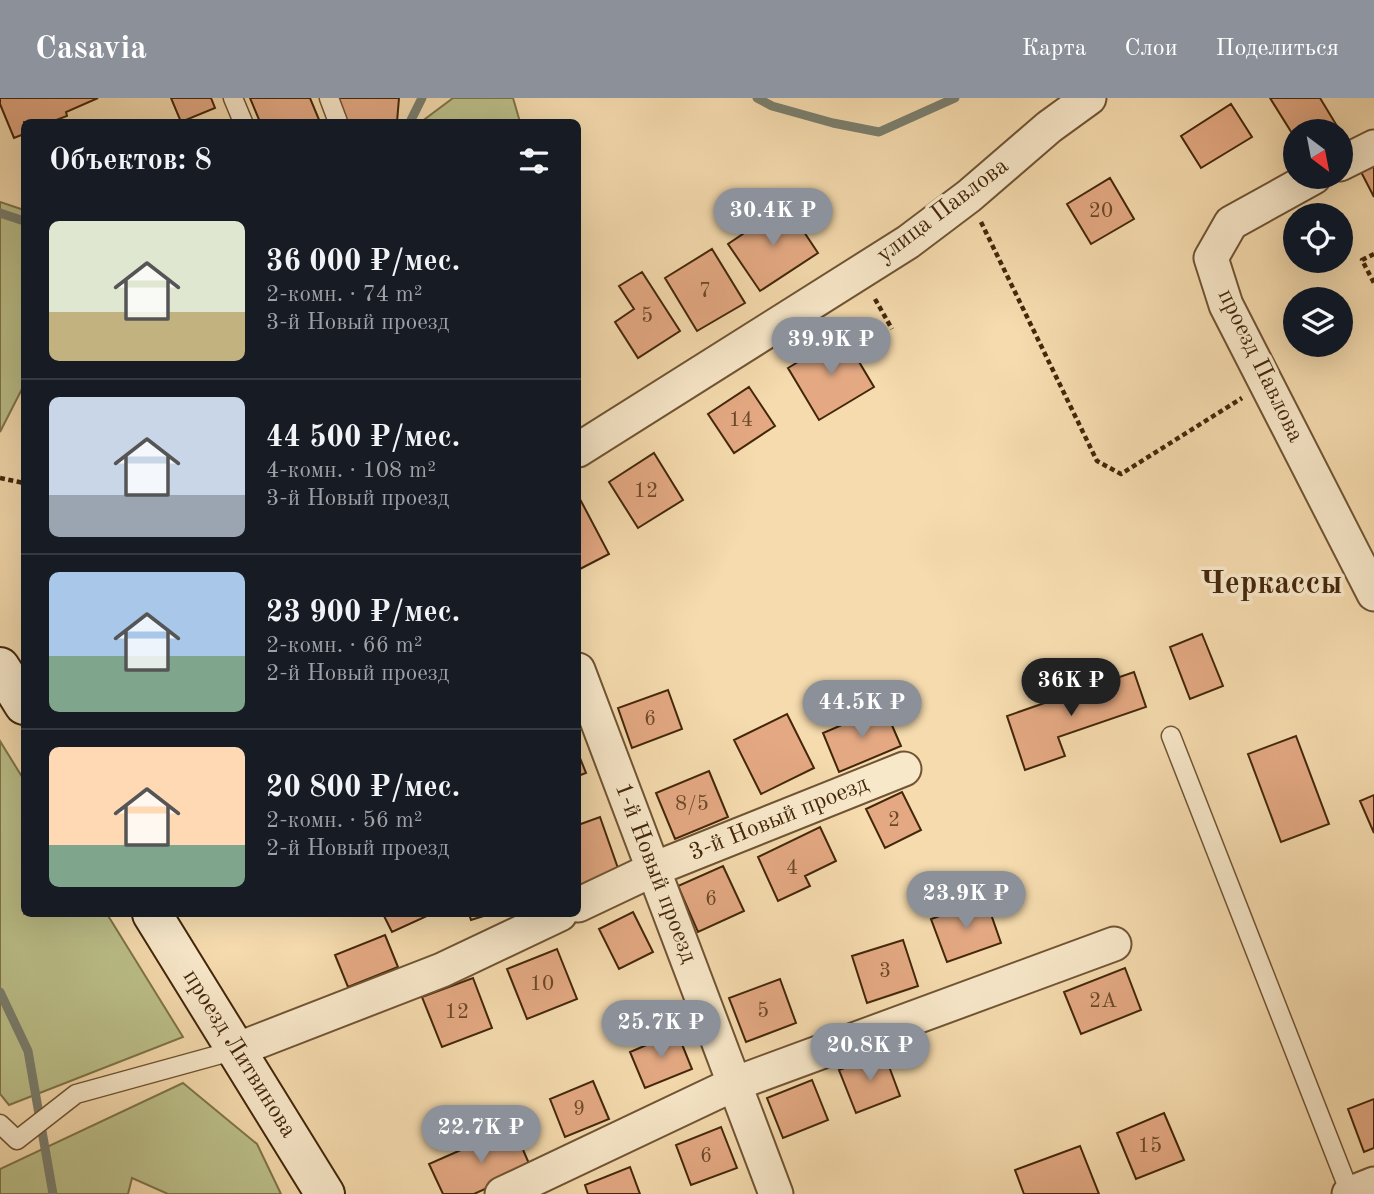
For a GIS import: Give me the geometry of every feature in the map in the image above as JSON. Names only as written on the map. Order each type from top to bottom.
[{"type":"main road","points":[[0,667],[21,700]]},
{"type":"main road","name":"проезд Литвинова","points":[[154,917],[324,1194]]},
{"type":"street","name":"улица Павлова","points":[[581,448],[889,254],[969,196],[1049,127],[1089,98]]},
{"type":"street","points":[[1353,158],[1374,147]]},
{"type":"street","name":"проезд Павлова","points":[[1292,189],[1231,223],[1211,258],[1226,305],[1374,594]]},
{"type":"street","name":"1-й Новый проезд","points":[[581,678],[776,1194]]},
{"type":"street","name":"3-й Новый проезд","points":[[581,904],[654,869],[904,769]]},
{"type":"street","points":[[236,1051],[442,970],[554,917]]},
{"type":"street","points":[[502,1194],[734,1084],[1114,944]]},
{"type":"street","points":[[1350,1194],[1374,1184]]},
{"type":"lane","points":[[233,98],[242,119]]},
{"type":"lane","points":[[329,98],[337,119]]},
{"type":"lane","points":[[1171,736],[1350,1194]]},
{"type":"lane","points":[[0,1124],[17,1140],[76,1094],[236,1051]]},
{"type":"path","points":[[969,196],[1097,461],[1121,474],[1266,382]]},
{"type":"path","points":[[1374,254],[1362,260],[1374,283]]},
{"type":"path","points":[[0,478],[21,482]]},
{"type":"green space","points":[[453,98],[513,98],[519,119],[425,119]]},
{"type":"green space","points":[[0,202],[21,209],[21,391],[0,432]]},
{"type":"green space","points":[[0,741],[21,775],[21,917],[109,917],[183,1037],[9,1105],[0,1094]]},
{"type":"green space","points":[[183,1083],[257,1144],[281,1194],[168,1194],[132,1178],[128,1194],[0,1194],[0,1169]]},
{"type":"building","points":[[0,98],[98,98],[66,112],[67,116],[59,119],[21,119],[21,135],[14,138]]},
{"type":"building","points":[[171,98],[211,98],[215,108],[188,119],[180,119]]},
{"type":"building","points":[[250,98],[310,98],[319,119],[259,119]]},
{"type":"building","points":[[336,98],[399,98],[397,119],[345,119]]},
{"type":"building","points":[[1270,98],[1320,98],[1333,119],[1283,119]]},
{"type":"building","points":[[1231,104],[1252,137],[1201,168],[1181,136]]},
{"type":"building","points":[[1374,165],[1374,197],[1361,172]]},
{"type":"building","points":[[1110,178],[1134,219],[1091,244],[1067,204]]},
{"type":"building","points":[[786,205],[818,253],[760,291],[728,244]]},
{"type":"building","points":[[712,249],[745,303],[697,331],[665,278]]},
{"type":"building","points":[[642,272],[680,331],[638,358],[615,322],[634,309],[619,286]]},
{"type":"building","points":[[843,335],[874,387],[819,420],[788,368]]},
{"type":"building","points":[[749,387],[775,426],[734,453],[708,414]]},
{"type":"building","points":[[654,453],[683,500],[638,528],[609,482]]},
{"type":"building","points":[[581,501],[609,554],[581,568]]},
{"type":"building","points":[[1202,634],[1223,686],[1190,699],[1170,647]]},
{"type":"building","points":[[1134,672],[1146,707],[1058,737],[1065,756],[1025,770],[1007,716]]},
{"type":"building","points":[[668,690],[682,729],[632,748],[618,708]]},
{"type":"building","points":[[884,707],[901,746],[839,772],[823,733]]},
{"type":"building","points":[[787,714],[814,768],[761,794],[734,740]]},
{"type":"building","points":[[1296,736],[1329,824],[1281,842],[1248,754]]},
{"type":"building","points":[[581,760],[586,773],[581,775]]},
{"type":"building","points":[[709,771],[728,817],[675,839],[656,793]]},
{"type":"building","points":[[902,792],[921,830],[885,848],[866,809]]},
{"type":"building","points":[[1374,795],[1374,833],[1360,801]]},
{"type":"building","points":[[600,817],[620,874],[581,887],[581,824]]},
{"type":"building","points":[[820,827],[836,861],[805,876],[810,886],[778,901],[758,857]]},
{"type":"building","points":[[723,866],[744,911],[698,932],[678,886]]},
{"type":"building","points":[[986,900],[1001,943],[947,962],[931,919]]},
{"type":"building","points":[[633,912],[653,952],[619,969],[599,929]]},
{"type":"building","points":[[384,917],[425,917],[392,932]]},
{"type":"building","points":[[385,935],[398,967],[348,987],[335,955]]},
{"type":"building","points":[[903,940],[918,986],[867,1003],[852,956]]},
{"type":"building","points":[[557,949],[577,999],[527,1019],[507,969]]},
{"type":"building","points":[[1125,968],[1141,1010],[1081,1034],[1064,992]]},
{"type":"building","points":[[473,978],[492,1028],[442,1047],[422,997]]},
{"type":"building","points":[[780,979],[796,1023],[746,1042],[729,998]]},
{"type":"building","points":[[677,1032],[692,1069],[645,1088],[630,1052]]},
{"type":"building","points":[[884,1053],[900,1096],[856,1113],[839,1070]]},
{"type":"building","points":[[812,1080],[828,1120],[783,1138],[767,1098]]},
{"type":"building","points":[[593,1081],[609,1119],[565,1137],[550,1099]]},
{"type":"building","points":[[1374,1099],[1374,1148],[1364,1152],[1348,1109]]},
{"type":"building","points":[[1164,1113],[1184,1160],[1136,1179],[1117,1133]]},
{"type":"building","points":[[513,1127],[531,1168],[474,1194],[443,1194],[429,1164]]},
{"type":"building","points":[[721,1127],[737,1168],[691,1185],[676,1145]]},
{"type":"building","points":[[1080,1146],[1099,1194],[1024,1194],[1015,1170]]},
{"type":"building","points":[[630,1167],[640,1194],[588,1194],[585,1185]]},
{"type":"waterway","points":[[412,119],[422,98]]},
{"type":"waterway","points":[[757,98],[772,106],[833,123],[879,132],[955,98]]},
{"type":"waterway","points":[[0,213],[21,220]]},
{"type":"waterway","points":[[0,992],[28,1051],[53,1194]]},
{"type":"district","name":"Черкассы","points":[[1271,585]]}]
